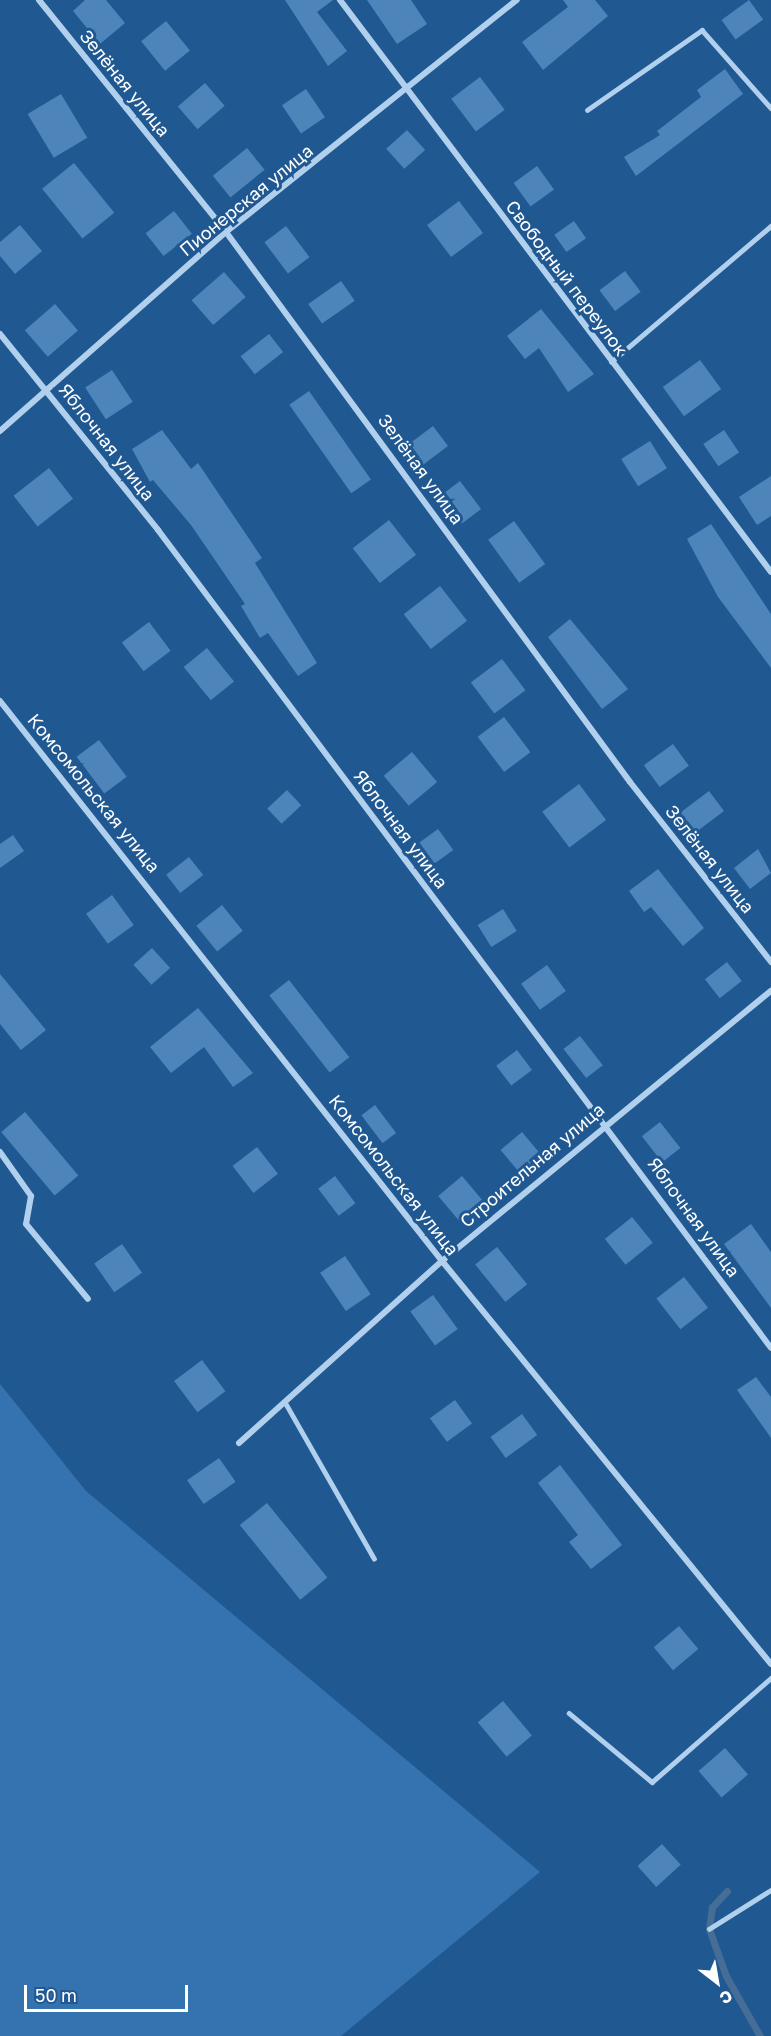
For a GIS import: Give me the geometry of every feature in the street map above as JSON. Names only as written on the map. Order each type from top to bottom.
[{"type":"street","name":"Зелёная улица","points":[[39,0],[226,232],[630,782],[771,962]]},
{"type":"street","name":"Свободный переулок","points":[[340,0],[771,572]]},
{"type":"street","name":"Пионерская улица","points":[[0,431],[226,232],[517,0]]},
{"type":"street","name":"Яблочная улица","points":[[0,334],[46,389],[605,1123],[771,1348]]},
{"type":"street","name":"Комсомольская улица","points":[[0,701],[442,1261],[771,1664]]},
{"type":"street","name":"Строительная улица","points":[[240,1443],[442,1261],[605,1123],[771,991]]},
{"type":"street","points":[[0,1152],[31,1196],[26,1224],[88,1299]]},
{"type":"lane","points":[[587,110],[702,30],[771,108]]},
{"type":"lane","points":[[611,362],[771,226]]},
{"type":"lane","points":[[285,1402],[374,1558]]},
{"type":"lane","points":[[569,1713],[652,1782],[771,1678]]},
{"type":"lane","points":[[709,1929],[771,1890]]},
{"type":"shaded area","points":[[0,1384],[86,1491],[540,1872],[341,2036],[0,2036]]},
{"type":"building","points":[[85,0],[106,0],[125,23],[100,44],[73,11]]},
{"type":"building","points":[[285,0],[333,0],[317,12],[347,51],[328,66]]},
{"type":"building","points":[[367,0],[411,0],[427,24],[397,44]]},
{"type":"building","points":[[563,0],[595,0],[608,16],[543,70],[522,42],[568,7]]},
{"type":"building","points":[[749,0],[763,19],[736,39],[721,20]]},
{"type":"building","points":[[166,21],[190,51],[165,71],[141,41]]},
{"type":"building","points":[[725,69],[743,94],[636,176],[624,157],[660,135],[657,131],[701,97],[697,90]]},
{"type":"building","points":[[480,77],[505,110],[476,131],[451,99]]},
{"type":"building","points":[[205,83],[225,106],[198,129],[178,107]]},
{"type":"building","points":[[306,89],[325,117],[301,133],[282,105]]},
{"type":"building","points":[[61,94],[87,138],[54,158],[28,114]]},
{"type":"building","points":[[407,130],[425,150],[404,169],[386,149]]},
{"type":"building","points":[[247,148],[265,170],[230,197],[213,176]]},
{"type":"building","points":[[74,163],[114,213],[82,239],[42,189]]},
{"type":"building","points":[[537,166],[554,189],[531,207],[514,183]]},
{"type":"building","points":[[459,201],[483,233],[451,257],[427,225]]},
{"type":"building","points":[[174,211],[192,234],[163,256],[146,233]]},
{"type":"building","points":[[574,221],[586,238],[566,252],[554,235]]},
{"type":"building","points":[[20,225],[42,251],[15,274],[0,256],[0,242]]},
{"type":"building","points":[[286,226],[309,257],[288,273],[264,242]]},
{"type":"building","points":[[625,271],[641,292],[615,311],[599,290]]},
{"type":"building","points":[[224,272],[246,297],[213,325],[192,300]]},
{"type":"building","points":[[341,281],[355,301],[322,324],[308,304]]},
{"type":"building","points":[[55,304],[78,330],[48,357],[25,330]]},
{"type":"building","points":[[541,309],[594,374],[568,392],[539,348],[525,359],[507,336]]},
{"type":"building","points":[[269,334],[283,352],[255,374],[241,356]]},
{"type":"building","points":[[700,360],[721,389],[684,416],[663,387]]},
{"type":"building","points":[[112,370],[133,402],[106,419],[85,387]]},
{"type":"building","points":[[309,391],[371,479],[351,493],[289,405]]},
{"type":"building","points":[[433,426],[448,446],[422,465],[407,445]]},
{"type":"building","points":[[162,430],[191,469],[198,463],[262,558],[255,563],[317,663],[298,676],[268,633],[260,638],[241,606],[245,604],[191,525],[153,480],[150,482],[132,449]]},
{"type":"building","points":[[724,430],[739,452],[718,466],[703,444]]},
{"type":"building","points":[[650,441],[667,468],[638,486],[621,459]]},
{"type":"building","points":[[49,468],[73,499],[38,526],[14,496]]},
{"type":"building","points":[[771,476],[771,516],[757,525],[739,497]]},
{"type":"building","points":[[460,481],[481,509],[462,523],[441,495]]},
{"type":"building","points":[[389,520],[416,555],[380,583],[353,548]]},
{"type":"building","points":[[514,521],[545,564],[519,583],[488,540]]},
{"type":"building","points":[[711,524],[771,614],[771,668],[718,597],[687,539]]},
{"type":"building","points":[[440,586],[467,621],[431,649],[404,614]]},
{"type":"building","points":[[570,619],[628,689],[602,709],[548,637]]},
{"type":"building","points":[[149,622],[171,651],[144,671],[122,642]]},
{"type":"building","points":[[207,648],[234,681],[211,700],[184,667]]},
{"type":"building","points":[[502,659],[525,690],[494,714],[471,682]]},
{"type":"building","points":[[504,717],[530,752],[504,772],[478,737]]},
{"type":"building","points":[[99,740],[127,777],[104,794],[77,757]]},
{"type":"building","points":[[673,744],[689,766],[660,787],[644,765]]},
{"type":"building","points":[[412,752],[437,782],[409,806],[384,776]]},
{"type":"building","points":[[579,784],[606,820],[569,848],[542,812]]},
{"type":"building","points":[[287,790],[301,805],[282,824],[267,808]]},
{"type":"building","points":[[709,791],[724,811],[694,833],[679,813]]},
{"type":"building","points":[[438,829],[453,850],[435,864],[419,843]]},
{"type":"building","points":[[13,835],[24,851],[0,868],[0,844]]},
{"type":"building","points":[[758,849],[771,873],[750,889],[734,868]]},
{"type":"building","points":[[189,857],[203,875],[180,893],[166,875]]},
{"type":"building","points":[[658,869],[704,928],[683,946],[651,907],[644,912],[629,891]]},
{"type":"building","points":[[112,895],[134,925],[108,944],[86,914]]},
{"type":"building","points":[[222,905],[243,931],[217,951],[196,926]]},
{"type":"building","points":[[503,909],[517,931],[491,947],[478,925]]},
{"type":"building","points":[[152,948],[170,968],[151,985],[133,965]]},
{"type":"building","points":[[727,962],[742,981],[720,998],[705,979]]},
{"type":"building","points":[[547,965],[566,991],[540,1010],[521,984]]},
{"type":"building","points":[[0,974],[46,1030],[21,1050],[0,1024]]},
{"type":"building","points":[[289,980],[349,1057],[330,1073],[269,995]]},
{"type":"building","points":[[198,1008],[253,1073],[233,1087],[204,1047],[171,1073],[150,1047]]},
{"type":"building","points":[[580,1036],[603,1065],[586,1078],[563,1049]]},
{"type":"building","points":[[517,1050],[532,1070],[511,1086],[496,1066]]},
{"type":"building","points":[[375,1105],[396,1133],[382,1143],[361,1115]]},
{"type":"building","points":[[25,1112],[78,1176],[55,1196],[1,1132]]},
{"type":"building","points":[[660,1122],[680,1148],[662,1162],[642,1136]]},
{"type":"building","points":[[522,1132],[541,1155],[520,1173],[501,1150]]},
{"type":"building","points":[[257,1147],[278,1174],[254,1193],[233,1166]]},
{"type":"building","points":[[335,1176],[355,1203],[339,1216],[318,1189]]},
{"type":"building","points":[[462,1176],[484,1202],[460,1222],[438,1196]]},
{"type":"building","points":[[632,1217],[653,1243],[626,1265],[605,1239]]},
{"type":"building","points":[[751,1224],[771,1252],[771,1308],[724,1244]]},
{"type":"building","points":[[122,1244],[142,1273],[114,1292],[94,1264]]},
{"type":"building","points":[[497,1247],[527,1284],[505,1302],[475,1265]]},
{"type":"building","points":[[345,1256],[371,1294],[346,1311],[320,1273]]},
{"type":"building","points":[[684,1277],[708,1308],[680,1329],[656,1299]]},
{"type":"building","points":[[433,1295],[458,1329],[435,1345],[410,1311]]},
{"type":"building","points":[[202,1360],[225,1391],[198,1412],[174,1381]]},
{"type":"building","points":[[756,1377],[771,1397],[771,1438],[737,1390]]},
{"type":"building","points":[[455,1400],[472,1423],[447,1442],[430,1418]]},
{"type":"building","points":[[522,1414],[537,1435],[506,1458],[490,1437]]},
{"type":"building","points":[[219,1458],[236,1482],[204,1504],[187,1480]]},
{"type":"building","points":[[560,1465],[622,1545],[591,1569],[569,1542],[578,1535],[538,1483]]},
{"type":"building","points":[[267,1503],[327,1578],[300,1600],[240,1525]]},
{"type":"building","points":[[679,1626],[698,1649],[673,1670],[654,1647]]},
{"type":"building","points":[[503,1701],[532,1735],[507,1757],[478,1722]]},
{"type":"building","points":[[725,1748],[748,1774],[722,1797],[699,1771]]},
{"type":"building","points":[[662,1844],[681,1865],[656,1887],[637,1866]]},
{"type":"waterway","points":[[727,1891],[712,1907],[709,1929],[726,1976],[760,2036]]}]
